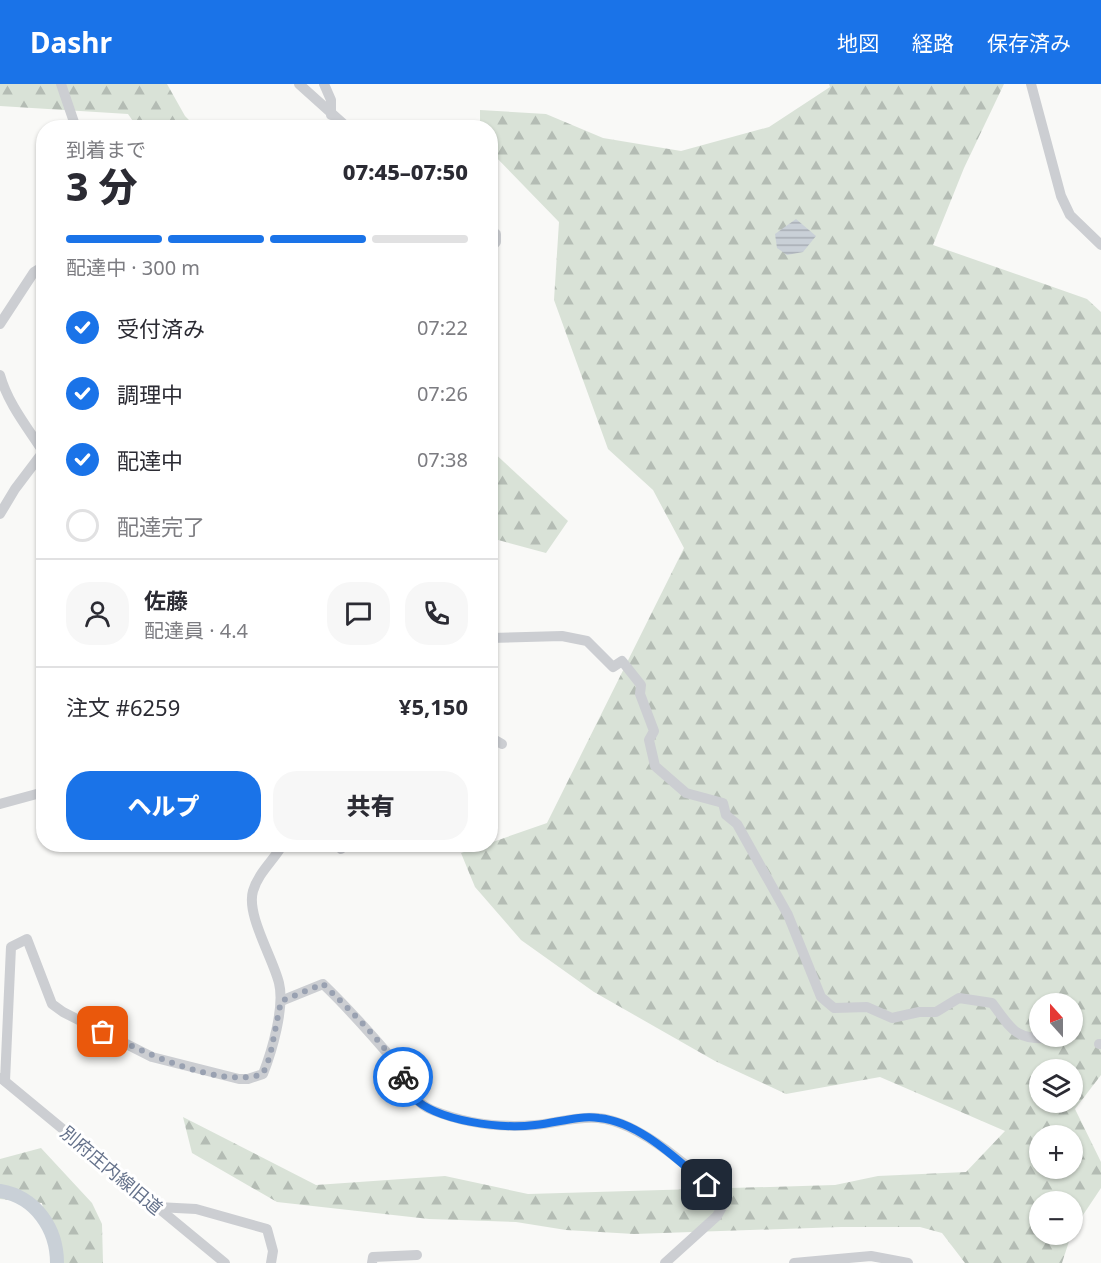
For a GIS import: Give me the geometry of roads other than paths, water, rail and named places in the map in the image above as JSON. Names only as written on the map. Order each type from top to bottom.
[{"type":"street","points":[[61,84],[73,120]]},
{"type":"street","points":[[299,84],[338,120]]},
{"type":"street","points":[[324,84],[331,100],[331,115]]},
{"type":"street","points":[[1031,84],[1061,196],[1070,215],[1101,245]]},
{"type":"street","points":[[0,324],[36,271]]},
{"type":"street","points":[[0,375],[6,397],[20,414],[36,441]]},
{"type":"street","points":[[0,514],[15,489],[36,462]]},
{"type":"street","points":[[498,638],[562,636],[588,641],[613,667],[622,661],[641,685],[640,694],[654,731],[649,740],[655,766],[686,793],[723,802],[726,815],[736,824],[788,915],[821,997],[834,1008],[867,1007],[892,1018],[920,1012],[936,1012],[959,998],[992,1003],[1016,1035],[1029,1038]]},
{"type":"street","points":[[498,741],[502,744]]},
{"type":"street","points":[[0,804],[36,794]]},
{"type":"street","points":[[3,1078],[11,947],[27,939],[52,1004],[63,1012],[152,1057],[227,1077],[248,1079],[263,1074],[270,1056],[281,1001],[277,975],[252,906],[253,891],[262,872],[278,852]]},
{"type":"street","points":[[281,1001],[323,984],[356,1016],[397,1064],[412,1095],[432,1110],[478,1123],[508,1126],[600,1118],[636,1131],[663,1149],[707,1185],[723,1205],[717,1216],[665,1263]]},
{"type":"street","name":"別府庄内線旧道","points":[[3,1078],[225,1263]]},
{"type":"street","points":[[157,1207],[196,1209],[267,1229],[273,1251],[271,1263]]},
{"type":"street","points":[[372,1263],[373,1257],[417,1255]]},
{"type":"street","points":[[794,1263],[871,1256],[908,1263]]},
{"type":"waterway","points":[[0,1191],[24,1200],[42,1216],[53,1238],[57,1263]]}]
